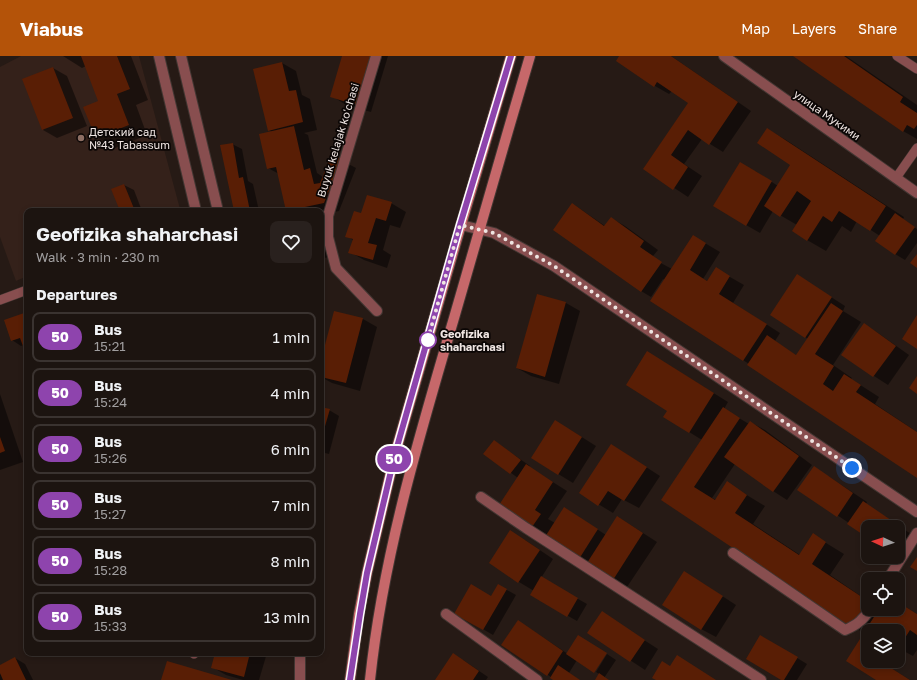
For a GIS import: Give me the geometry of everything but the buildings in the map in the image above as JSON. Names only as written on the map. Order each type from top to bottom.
[{"type":"main road","points":[[350,680],[360,614],[376,533],[399,440],[460,225],[511,56]]},
{"type":"main road","points":[[370,680],[381,598],[397,521],[416,450],[530,56]]},
{"type":"street","points":[[159,56],[195,208]]},
{"type":"street","points":[[181,56],[217,208]]},
{"type":"street","name":"Buyuk kelajak ko'chasi","points":[[376,56],[328,216],[328,237],[336,268],[377,311]]},
{"type":"street","name":"улица Мукими","points":[[724,56],[917,193]]},
{"type":"street","points":[[460,225],[494,233],[554,266],[917,512]]},
{"type":"street","points":[[481,497],[526,528],[761,680]]},
{"type":"street","points":[[892,572],[917,532]]},
{"type":"street","points":[[733,553],[845,630],[853,627],[863,620],[866,616]]},
{"type":"street","points":[[446,614],[538,680]]},
{"type":"street","points":[[300,656],[300,680]]},
{"type":"lane","points":[[897,56],[917,70]]},
{"type":"lane","points":[[896,178],[917,148]]},
{"type":"lane","points":[[0,300],[24,291]]},
{"type":"shaded area","name":"Детский сад №43 Tabassum","points":[[21,56],[139,56],[180,208],[24,208],[24,277],[16,281],[0,237],[0,67]]},
{"type":"bus line","name":"50","points":[[350,680],[367,573],[395,454],[460,225],[511,56]]},
{"type":"place","name":"Детский сад №43 Tabassum","points":[[81,138]]},
{"type":"place","name":"Geofizika shaharchasi","points":[[428,340]]},
{"type":"route","points":[[428,340],[426,346],[460,225],[494,233],[554,266],[852,468]]}]
